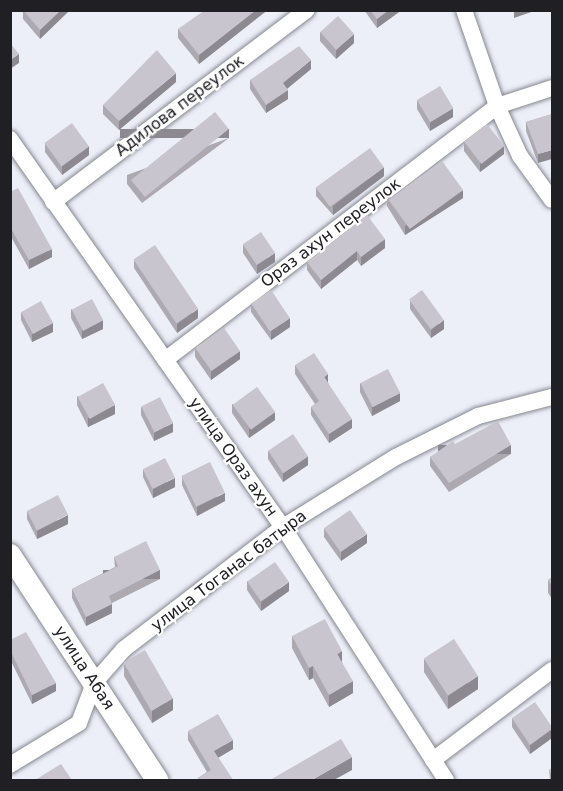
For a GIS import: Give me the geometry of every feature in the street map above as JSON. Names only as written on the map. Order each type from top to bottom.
[{"type":"street","name":"Адилова переулок","points":[[53,202],[307,10]]},
{"type":"street","points":[[464,10],[497,106],[520,156],[552,200]]},
{"type":"street","name":"Ораз ахун переулок","points":[[165,360],[497,106],[552,88]]},
{"type":"street","name":"улица Ораз ахун","points":[[10,139],[283,527],[446,780]]},
{"type":"street","name":"улица Тоганас батыра","points":[[10,765],[79,723],[94,683],[124,649],[283,527],[396,457],[478,416],[552,398]]},
{"type":"street","name":"улица Абая","points":[[10,555],[157,780]]},
{"type":"street","points":[[433,760],[552,670]]},
{"type":"building","points":[[23,10],[61,10],[40,30]]},
{"type":"building","points":[[205,10],[256,10],[199,55],[178,29]]},
{"type":"building","points":[[370,10],[389,10],[377,19]]},
{"type":"building","points":[[338,16],[354,34],[336,50],[320,32]]},
{"type":"building","points":[[10,43],[19,54],[10,60]]},
{"type":"building","points":[[299,46],[311,60],[283,83],[288,90],[266,105],[250,80]]},
{"type":"building","points":[[157,50],[176,73],[119,121],[103,105]]},
{"type":"building","points":[[440,86],[453,108],[430,122],[417,100]]},
{"type":"building","points":[[215,112],[229,129],[145,197],[131,180]]},
{"type":"building","points":[[552,114],[552,150],[538,154],[526,122]]},
{"type":"building","points":[[72,123],[89,146],[62,166],[44,143]]},
{"type":"building","points":[[487,124],[504,146],[481,164],[464,142]]},
{"type":"building","points":[[370,148],[384,167],[330,207],[316,187]]},
{"type":"building","points":[[442,161],[463,190],[410,229],[389,200]]},
{"type":"building","points":[[18,188],[52,249],[29,260],[10,227],[10,192]]},
{"type":"building","points":[[367,215],[385,239],[361,257],[357,251],[321,280],[307,262]]},
{"type":"building","points":[[261,232],[275,253],[257,265],[243,244]]},
{"type":"building","points":[[155,245],[198,309],[177,323],[133,260]]},
{"type":"building","points":[[271,290],[290,318],[270,332],[251,303]]},
{"type":"building","points":[[422,290],[444,320],[431,329],[409,299]]},
{"type":"building","points":[[92,299],[103,320],[83,331],[72,310]]},
{"type":"building","points":[[41,301],[53,323],[33,334],[21,312]]},
{"type":"building","points":[[224,328],[240,351],[211,371],[195,348]]},
{"type":"building","points":[[314,353],[328,374],[324,377],[352,419],[329,434],[311,407],[319,401],[295,365]]},
{"type":"building","points":[[388,369],[400,393],[373,407],[360,383]]},
{"type":"building","points":[[103,383],[115,405],[90,419],[78,397]]},
{"type":"building","points":[[257,387],[275,412],[251,430],[233,405]]},
{"type":"building","points":[[160,397],[173,423],[154,432],[141,407]]},
{"type":"building","points":[[498,421],[511,445],[449,483],[430,457],[453,441],[455,444]]},
{"type":"building","points":[[293,434],[308,456],[283,473],[268,451]]},
{"type":"building","points":[[165,458],[175,478],[153,489],[143,469]]},
{"type":"building","points":[[210,462],[225,493],[196,507],[181,476]]},
{"type":"building","points":[[58,495],[68,515],[37,530],[27,511]]},
{"type":"building","points":[[350,510],[367,534],[340,552],[324,528]]},
{"type":"building","points":[[146,541],[160,570],[109,596],[112,604],[86,617],[72,589],[118,566],[114,557]]},
{"type":"building","points":[[275,562],[289,582],[261,601],[247,582]]},
{"type":"building","points":[[325,619],[342,651],[337,654],[353,681],[329,695],[313,666],[309,668],[292,636]]},
{"type":"building","points":[[26,632],[56,683],[32,695],[10,650],[10,640]]},
{"type":"building","points":[[454,639],[478,676],[448,696],[424,659]]},
{"type":"building","points":[[145,650],[173,698],[151,711],[123,662]]},
{"type":"building","points":[[535,702],[552,729],[530,745],[512,718]]},
{"type":"building","points":[[218,714],[233,740],[214,751],[233,780],[200,780],[198,778],[211,770],[188,731]]},
{"type":"building","points":[[341,739],[352,757],[312,780],[270,780]]},
{"type":"building","points":[[61,764],[72,780],[35,780]]}]
